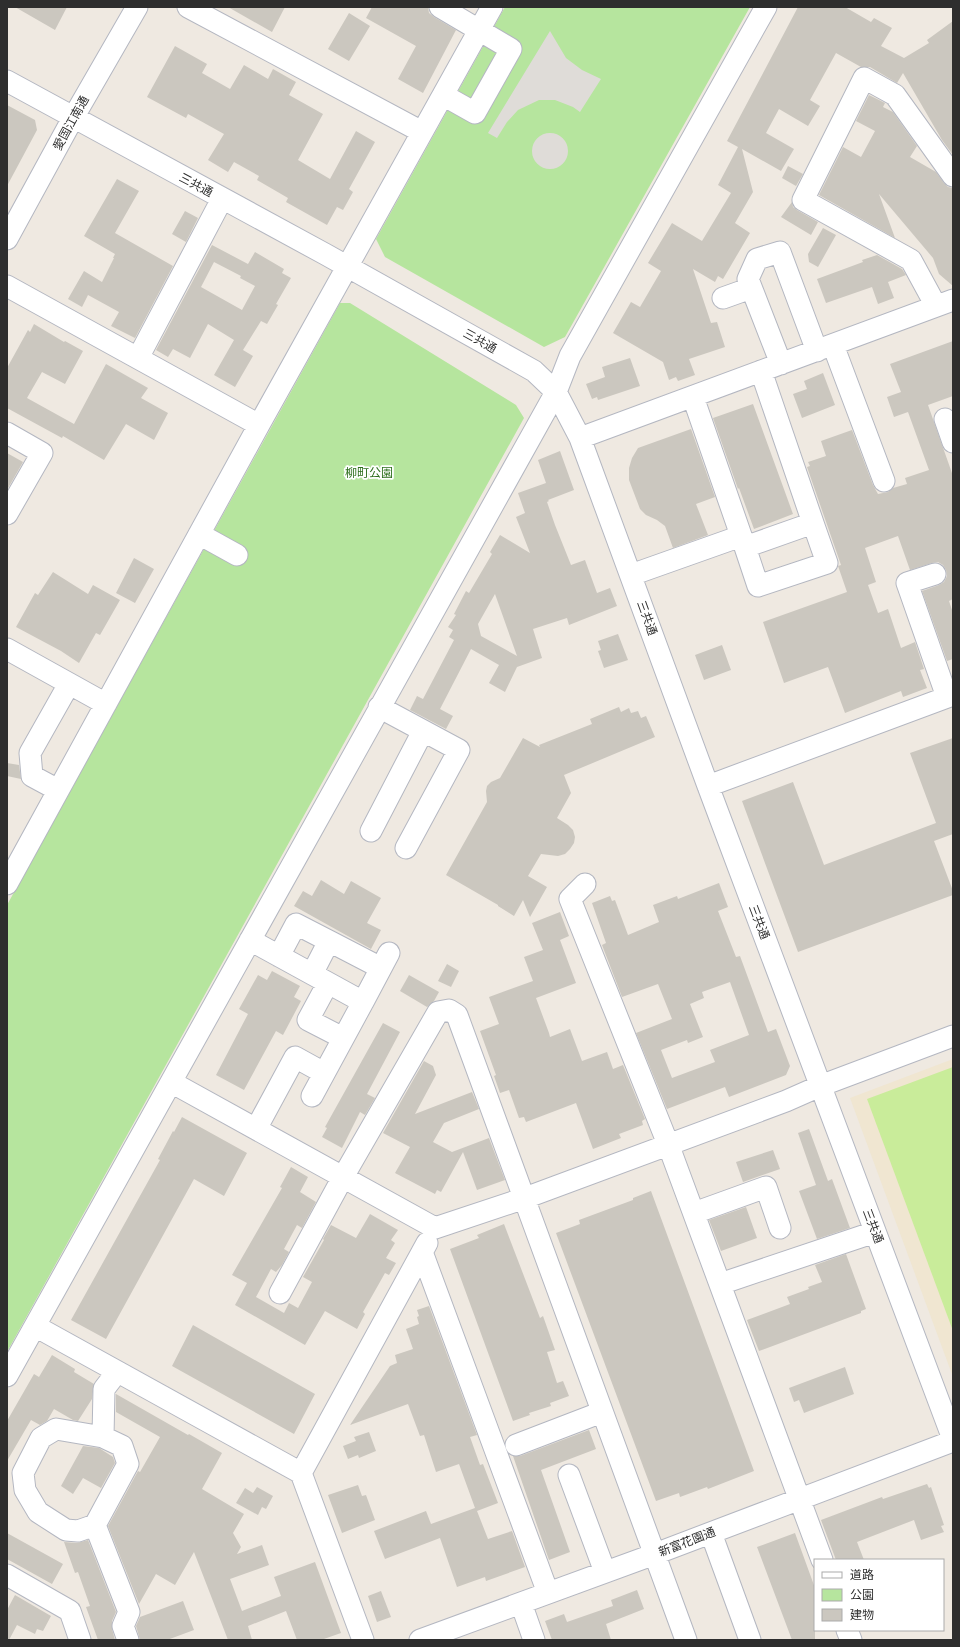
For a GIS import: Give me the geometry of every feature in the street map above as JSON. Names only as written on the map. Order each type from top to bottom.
[{"type":"street","name":"愛国江南通","points":[[7,239],[73,118],[137,7]]},
{"type":"street","points":[[188,7],[422,132]]},
{"type":"street","points":[[440,7],[511,49],[474,113],[442,95]]},
{"type":"street","points":[[7,884],[259,425],[492,7]]},
{"type":"street","points":[[7,1376],[556,392],[570,356],[766,7]]},
{"type":"street","points":[[580,438],[944,303],[911,260],[803,200],[864,78],[895,95],[953,176]]},
{"type":"street","name":"三共通","points":[[7,81],[325,254],[347,268],[534,371],[556,392],[580,438],[708,786],[953,1440]]},
{"type":"street","points":[[138,358],[222,199]]},
{"type":"street","points":[[780,364],[748,279],[757,260],[780,252],[825,348],[884,481]]},
{"type":"street","points":[[7,286],[259,425]]},
{"type":"street","points":[[723,298],[751,288]]},
{"type":"street","points":[[693,396],[758,586],[772,582],[827,562],[761,372]]},
{"type":"street","points":[[945,419],[953,442]]},
{"type":"street","points":[[7,433],[42,453],[7,514]]},
{"type":"street","points":[[631,575],[813,523]]},
{"type":"street","points":[[199,534],[237,555]]},
{"type":"street","points":[[708,786],[950,696],[907,584],[935,574]]},
{"type":"street","points":[[7,649],[106,704]]},
{"type":"street","points":[[58,790],[32,776],[30,753],[69,684]]},
{"type":"street","points":[[379,707],[459,750],[406,848]]},
{"type":"street","points":[[371,831],[424,731]]},
{"type":"street","points":[[586,884],[570,899],[668,1144],[822,1559]]},
{"type":"street","points":[[279,956],[296,924],[329,941],[385,960],[312,1096]]},
{"type":"street","points":[[250,940],[363,1002]]},
{"type":"street","points":[[329,941],[308,1020],[343,1038]]},
{"type":"street","points":[[280,1293],[343,1177],[438,1012],[449,1010],[457,1015],[686,1640]]},
{"type":"street","points":[[301,1472],[436,1228],[525,1198],[953,1036]]},
{"type":"street","points":[[256,1129],[295,1057],[324,1073]]},
{"type":"street","points":[[171,1082],[436,1228]]},
{"type":"street","points":[[694,1213],[766,1187],[780,1228]]},
{"type":"street","points":[[720,1284],[875,1232]]},
{"type":"street","points":[[422,1252],[548,1593]]},
{"type":"street","points":[[35,1326],[301,1472],[363,1640]]},
{"type":"street","points":[[103,1437],[104,1390],[118,1372]]},
{"type":"street","points":[[516,1445],[602,1412]]},
{"type":"street","points":[[56,1430],[103,1437],[122,1446],[128,1464],[95,1525],[78,1531],[66,1530],[38,1512],[25,1490],[23,1474],[41,1438],[56,1430]]},
{"type":"street","name":"新富花園通","points":[[420,1640],[443,1636],[521,1603],[711,1533],[953,1440]]},
{"type":"street","points":[[569,1475],[605,1572]]},
{"type":"street","points":[[95,1525],[129,1612],[123,1626],[128,1640]]},
{"type":"street","points":[[711,1533],[750,1640]]},
{"type":"street","points":[[7,1575],[70,1611],[80,1640]]},
{"type":"street","points":[[521,1603],[534,1640]]},
{"type":"shaded area","points":[[550,31],[566,58],[582,70],[601,79],[580,112],[573,107],[555,100],[539,100],[518,110],[507,122],[497,138],[488,133]]},
{"type":"shaded area","points":[[554,133],[563,138],[567,144],[567,158],[563,164],[554,169],[546,169],[537,164],[533,158],[532,147],[537,138],[543,134]]},
{"type":"shaded area","points":[[953,1059],[953,1377],[850,1098]]},
{"type":"green space","points":[[505,7],[750,7],[565,337],[544,347],[385,257],[376,239]]},
{"type":"green space","name":"柳町公園","points":[[340,303],[350,303],[516,405],[524,418],[7,1352],[7,905]]},
{"type":"green space","points":[[953,1067],[953,1331],[867,1099]]},
{"type":"building","points":[[15,7],[67,7],[55,30]]},
{"type":"building","points":[[228,7],[285,7],[272,32]]},
{"type":"building","points":[[372,7],[428,7],[429,13],[456,30],[423,93],[398,79],[416,46],[366,18]]},
{"type":"building","points":[[798,7],[845,7],[871,22],[874,18],[892,28],[881,46],[904,58],[929,43],[927,40],[953,21],[953,155],[942,140],[903,73],[897,83],[870,67],[861,67],[836,53],[810,100],[820,106],[808,126],[779,109],[766,133],[794,149],[781,171],[742,149],[753,192],[735,223],[750,233],[723,279],[718,276],[715,282],[693,269],[711,323],[717,322],[725,347],[689,359],[695,375],[678,381],[676,377],[669,380],[663,362],[613,333],[631,302],[640,307],[661,271],[648,263],[672,223],[702,241],[731,193],[718,185],[738,147],[727,141]]},
{"type":"building","points":[[349,13],[370,26],[349,61],[328,49]]},
{"type":"building","points":[[175,46],[207,64],[202,73],[230,89],[244,65],[268,79],[273,69],[296,82],[289,95],[323,114],[298,160],[330,179],[356,131],[375,142],[349,189],[353,192],[343,210],[337,207],[327,225],[286,202],[288,198],[257,180],[259,176],[234,162],[228,172],[208,160],[224,134],[188,114],[186,118],[147,97]]},
{"type":"building","points":[[869,95],[885,103],[883,107],[893,112],[917,146],[910,157],[936,172],[948,187],[953,188],[953,286],[939,274],[933,258],[879,194],[895,238],[819,195],[843,147],[861,157],[875,131],[856,121]]},
{"type":"building","points":[[7,105],[35,120],[37,130],[7,186]]},
{"type":"building","points":[[788,166],[803,174],[796,186],[782,178]]},
{"type":"building","points":[[117,179],[139,191],[115,233],[173,266],[135,338],[111,326],[119,312],[88,295],[82,307],[68,299],[84,271],[102,282],[114,258],[115,254],[84,236]]},
{"type":"building","points":[[792,202],[793,207],[818,222],[811,235],[781,217]]},
{"type":"building","points":[[185,211],[198,218],[186,242],[172,234]]},
{"type":"building","points":[[823,228],[836,235],[818,267],[809,262],[808,254]]},
{"type":"building","points":[[212,245],[248,264],[255,252],[284,269],[282,273],[291,278],[276,304],[278,305],[267,324],[261,321],[243,350],[253,356],[235,387],[214,375],[234,340],[208,324],[190,358],[173,349],[168,357],[156,350]],"holes":[[[214,262],[241,276],[240,278],[255,286],[242,310],[201,287]]]},
{"type":"building","points":[[877,255],[902,269],[906,275],[888,282],[894,298],[878,304],[872,287],[826,303],[817,279],[863,262],[862,260]]},
{"type":"building","points":[[34,324],[64,342],[65,341],[83,351],[65,384],[42,372],[27,398],[74,424],[106,364],[148,388],[141,398],[168,413],[154,440],[126,424],[104,460],[63,436],[62,438],[7,408],[7,368],[28,330],[30,332]]},
{"type":"building","points":[[953,341],[953,396],[928,405],[953,476],[953,599],[949,601],[953,613],[953,659],[947,661],[922,591],[944,582],[947,576],[943,565],[938,562],[910,570],[898,536],[865,548],[876,582],[868,585],[878,613],[888,609],[901,648],[915,642],[924,669],[920,670],[927,688],[903,697],[901,691],[845,713],[828,667],[784,683],[763,622],[847,592],[838,566],[841,565],[807,467],[810,466],[808,462],[826,456],[821,441],[852,430],[873,485],[878,494],[888,492],[893,488],[907,484],[905,478],[929,470],[908,412],[894,417],[887,397],[901,392],[890,364]]},
{"type":"building","points":[[630,358],[640,386],[598,400],[597,397],[592,399],[586,384],[605,377],[602,367]]},
{"type":"building","points":[[823,373],[835,405],[802,418],[793,394],[807,389],[804,381]]},
{"type":"building","points":[[753,404],[793,514],[754,529],[713,418]]},
{"type":"building","points":[[691,429],[715,497],[696,504],[708,535],[673,548],[665,526],[646,515],[640,509],[629,480],[629,468],[632,458],[638,448]]},
{"type":"building","points":[[560,451],[574,490],[548,500],[549,501],[547,502],[555,525],[571,565],[585,560],[597,593],[610,588],[617,606],[569,625],[567,618],[533,629],[542,658],[517,667],[505,692],[489,683],[499,665],[471,649],[440,709],[453,716],[446,729],[410,710],[417,696],[423,699],[454,640],[449,637],[453,630],[448,627],[456,615],[454,614],[466,591],[469,593],[492,554],[490,552],[500,535],[530,553],[516,517],[525,513],[518,493],[546,483],[538,460]],"holes":[[[495,594],[517,656],[481,636],[478,624]]]},
{"type":"building","points":[[7,453],[23,462],[7,490]]},
{"type":"building","points":[[134,558],[154,569],[135,603],[116,593]]},
{"type":"building","points":[[53,572],[88,594],[93,585],[120,600],[100,635],[96,633],[79,663],[61,651],[16,627],[35,593],[38,595]]},
{"type":"building","points":[[618,634],[628,660],[604,668],[598,651],[601,650],[598,641]]},
{"type":"building","points":[[722,645],[731,670],[704,680],[695,655]]},
{"type":"building","points":[[619,707],[621,712],[629,708],[631,713],[638,711],[641,718],[646,716],[655,737],[564,775],[571,793],[557,818],[573,830],[575,837],[574,843],[565,854],[558,856],[541,854],[528,876],[547,887],[530,917],[523,900],[514,916],[446,875],[487,802],[487,786],[491,782],[500,778],[523,738],[540,747],[539,745],[592,724],[590,719]]},
{"type":"building","points":[[953,738],[953,834],[934,841],[953,891],[953,895],[798,952],[742,801],[793,782],[824,865],[936,823],[910,753]]},
{"type":"building","points":[[7,763],[19,765],[21,779],[7,776]]},
{"type":"building","points":[[321,880],[344,894],[351,881],[381,898],[367,923],[381,930],[371,949],[294,906],[303,891],[312,896]]},
{"type":"building","points":[[719,883],[728,907],[718,911],[736,957],[740,956],[768,1032],[776,1029],[790,1066],[786,1075],[729,1097],[725,1087],[667,1109],[636,1033],[672,1019],[658,984],[622,997],[602,945],[606,943],[592,903],[610,896],[612,901],[615,900],[628,935],[659,922],[653,905],[677,896],[678,899]],"holes":[[[730,982],[749,1035],[710,1050],[715,1062],[672,1078],[661,1050],[687,1040],[688,1043],[703,1037],[690,1004],[704,998],[702,992]]]},
{"type":"building","points":[[560,912],[569,936],[560,940],[576,983],[536,998],[550,1037],[570,1029],[582,1061],[607,1052],[613,1069],[623,1065],[645,1119],[642,1121],[643,1125],[619,1134],[621,1138],[593,1149],[576,1103],[526,1122],[524,1117],[519,1118],[509,1090],[500,1093],[494,1076],[496,1075],[480,1031],[499,1024],[489,997],[533,981],[524,957],[543,950],[532,923]]},
{"type":"building","points":[[447,964],[459,971],[451,987],[438,981]]},
{"type":"building","points":[[272,971],[300,986],[294,997],[301,1001],[283,1035],[276,1031],[244,1090],[216,1075],[248,1014],[239,1009],[258,975],[267,980]]},
{"type":"building","points":[[409,975],[439,992],[434,1001],[427,1007],[400,991]]},
{"type":"building","points":[[383,1023],[400,1032],[367,1094],[375,1098],[365,1115],[360,1112],[342,1148],[322,1137],[327,1128],[325,1127]]},
{"type":"building","points":[[424,1061],[433,1066],[436,1075],[415,1114],[472,1092],[479,1109],[444,1123],[433,1142],[452,1152],[489,1138],[505,1180],[477,1190],[463,1152],[441,1192],[437,1190],[435,1194],[395,1173],[410,1147],[383,1133]]},
{"type":"building","points":[[182,1117],[247,1153],[224,1196],[194,1179],[106,1339],[71,1320],[160,1160],[158,1159]]},
{"type":"building","points":[[809,1129],[828,1181],[832,1179],[850,1228],[817,1239],[799,1191],[816,1185],[798,1133]]},
{"type":"building","points":[[773,1150],[780,1169],[743,1182],[736,1162]]},
{"type":"building","points":[[291,1167],[308,1177],[300,1192],[316,1202],[302,1228],[297,1225],[284,1249],[289,1252],[282,1265],[276,1272],[271,1269],[256,1297],[284,1313],[289,1303],[298,1308],[312,1282],[303,1277],[331,1225],[356,1238],[370,1214],[398,1230],[391,1240],[395,1243],[386,1258],[396,1263],[389,1275],[385,1273],[363,1312],[365,1314],[357,1329],[325,1311],[305,1345],[235,1305],[247,1283],[232,1275],[282,1188],[280,1187]]},
{"type":"building","points":[[651,1191],[754,1471],[708,1489],[707,1487],[680,1497],[679,1493],[656,1501],[556,1233],[580,1224],[579,1220],[633,1200],[633,1198]]},
{"type":"building","points":[[746,1207],[757,1238],[721,1251],[709,1220]]},
{"type":"building","points":[[504,1224],[540,1318],[543,1316],[555,1350],[547,1352],[557,1383],[563,1381],[569,1396],[550,1403],[551,1406],[529,1413],[530,1415],[513,1421],[450,1249],[479,1238],[477,1235]]},
{"type":"building","points":[[846,1254],[866,1309],[861,1311],[861,1313],[759,1351],[747,1320],[790,1304],[787,1297],[809,1289],[808,1287],[822,1282],[815,1265]]},
{"type":"building","points":[[429,1306],[477,1435],[470,1437],[480,1465],[483,1464],[498,1503],[477,1511],[488,1539],[512,1531],[525,1567],[486,1581],[485,1577],[457,1587],[440,1538],[385,1559],[374,1531],[426,1511],[431,1524],[475,1508],[459,1464],[436,1472],[424,1435],[420,1436],[408,1404],[350,1425],[390,1366],[397,1363],[395,1355],[413,1349],[406,1329],[419,1324],[417,1310]]},
{"type":"building","points":[[193,1325],[315,1394],[294,1434],[172,1366]]},
{"type":"building","points":[[52,1355],[75,1369],[74,1372],[94,1384],[92,1399],[78,1421],[73,1420],[54,1409],[47,1421],[40,1425],[31,1420],[7,1461],[7,1421],[34,1374],[39,1377]]},
{"type":"building","points":[[845,1367],[854,1394],[804,1413],[799,1400],[794,1402],[789,1388]]},
{"type":"building","points":[[116,1394],[222,1453],[202,1489],[244,1514],[233,1533],[241,1547],[237,1554],[262,1545],[269,1565],[230,1579],[242,1611],[281,1596],[274,1577],[315,1562],[341,1633],[321,1640],[297,1640],[286,1611],[248,1626],[252,1640],[228,1640],[194,1552],[175,1585],[156,1574],[139,1604],[108,1526],[138,1471],[140,1472],[160,1437],[116,1412]]},
{"type":"building","points":[[589,1430],[596,1449],[541,1470],[570,1552],[549,1560],[513,1456],[520,1456]]},
{"type":"building","points":[[369,1432],[376,1451],[359,1458],[358,1455],[348,1459],[343,1446],[356,1441],[354,1437]]},
{"type":"building","points":[[83,1446],[99,1448],[113,1457],[115,1463],[101,1488],[83,1478],[73,1494],[61,1486]]},
{"type":"building","points":[[927,1484],[929,1488],[931,1487],[944,1525],[941,1526],[944,1532],[921,1540],[914,1520],[857,1542],[864,1559],[836,1559],[821,1520],[882,1497],[883,1499]]},
{"type":"building","points":[[358,1485],[362,1496],[366,1495],[375,1520],[342,1533],[328,1495]]},
{"type":"building","points":[[257,1487],[273,1496],[266,1509],[262,1507],[258,1515],[236,1503],[245,1488],[253,1493]]},
{"type":"building","points":[[7,1533],[63,1564],[52,1584],[7,1559]]},
{"type":"building","points":[[795,1533],[814,1585],[815,1640],[792,1640],[757,1547]]},
{"type":"building","points":[[88,1540],[116,1612],[112,1621],[112,1629],[115,1640],[98,1640],[86,1607],[90,1606],[78,1572],[75,1573],[64,1542],[77,1543]]},
{"type":"building","points":[[637,1590],[644,1609],[606,1624],[611,1640],[552,1640],[545,1621],[564,1614],[567,1622],[613,1606],[611,1600]]},
{"type":"building","points":[[381,1591],[391,1617],[377,1622],[368,1596]]},
{"type":"building","points":[[15,1595],[51,1616],[43,1631],[37,1629],[35,1634],[17,1625],[9,1640],[7,1640],[7,1610]]},
{"type":"building","points":[[183,1601],[194,1630],[167,1640],[140,1640],[136,1626],[140,1617]]}]
